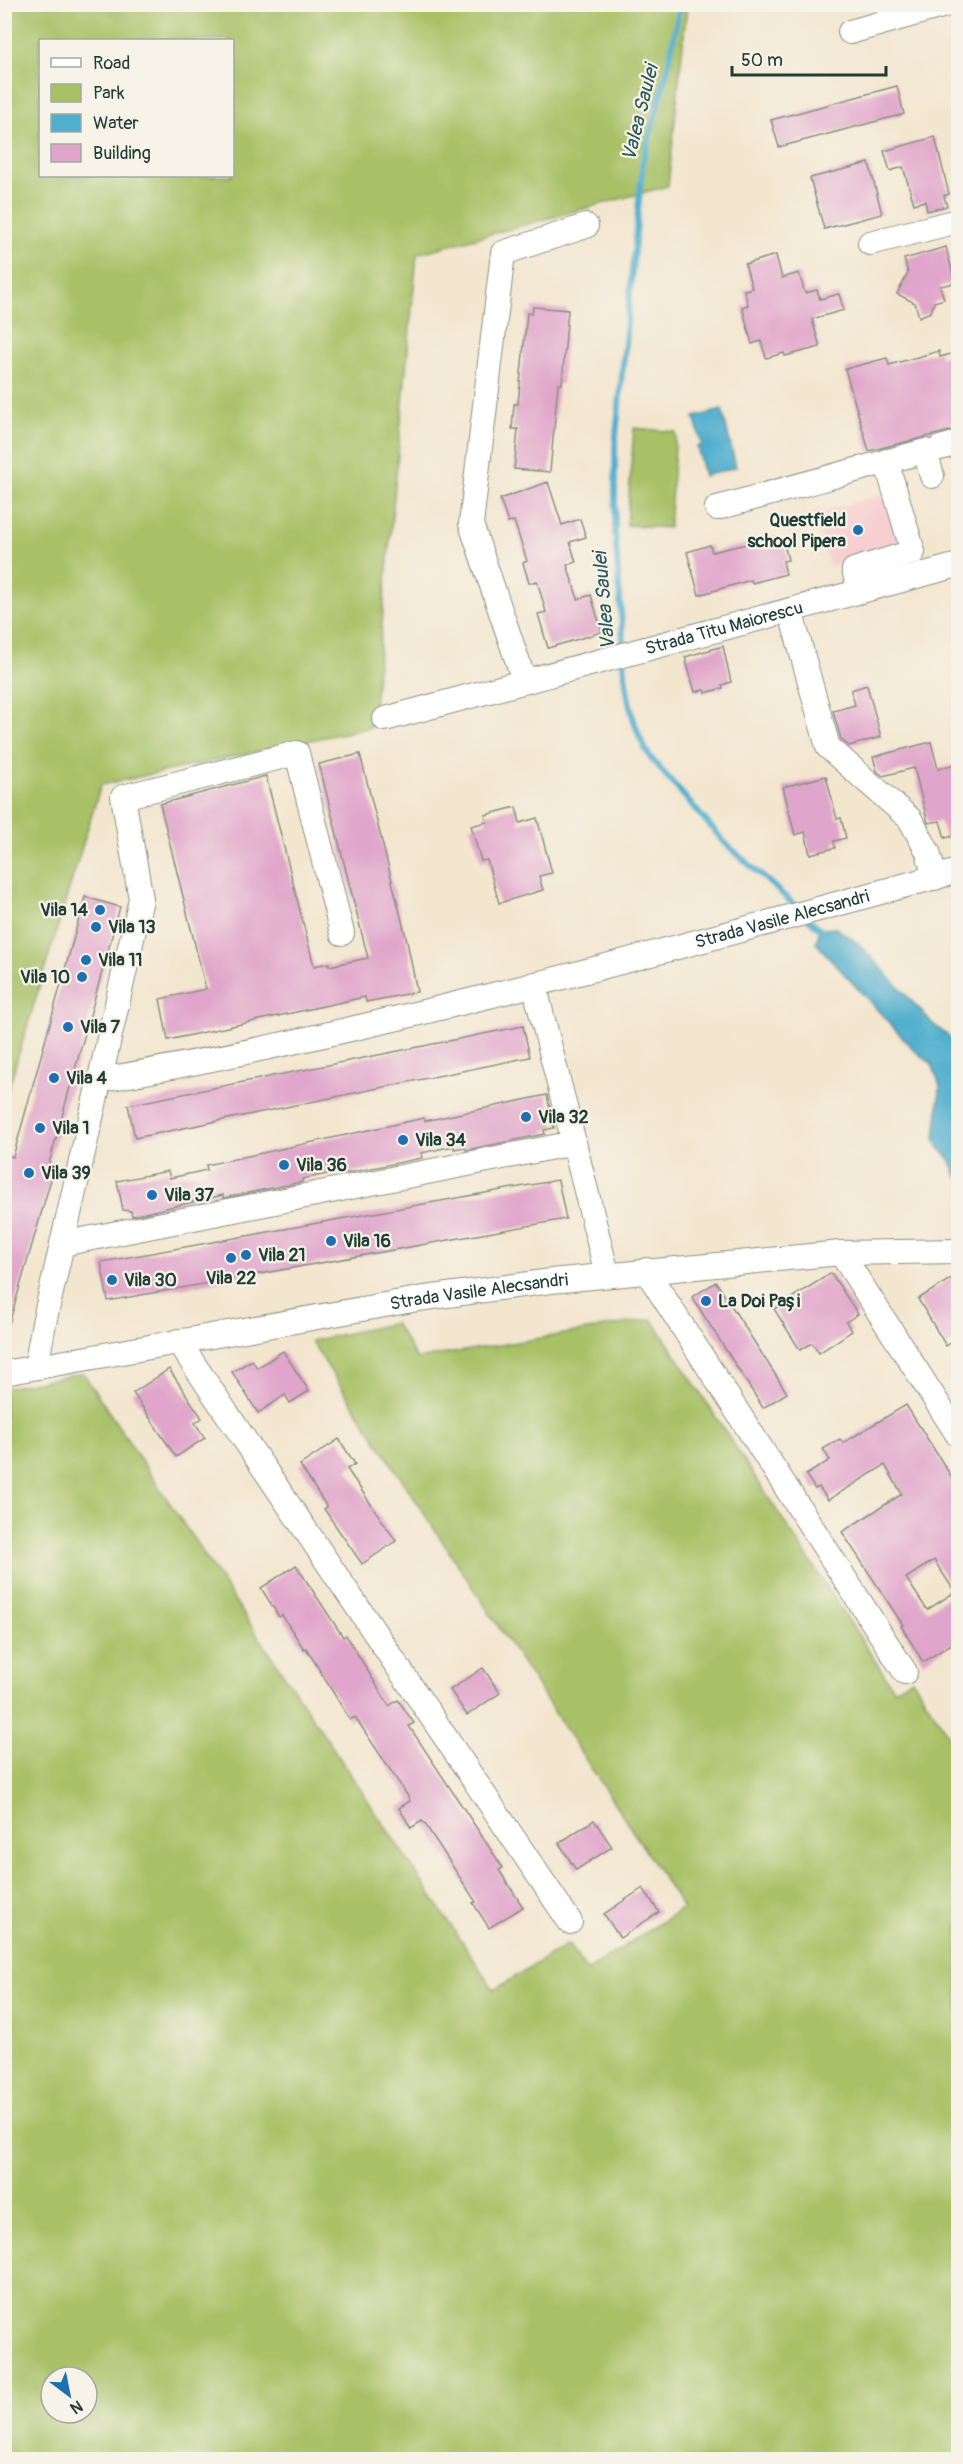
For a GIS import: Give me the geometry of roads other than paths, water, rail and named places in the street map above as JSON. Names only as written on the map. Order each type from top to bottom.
[{"type":"street","points":[[850,32],[949,4]]},
{"type":"street","points":[[870,243],[958,221]]},
{"type":"street","points":[[524,680],[471,524],[503,253],[586,226]]},
{"type":"street","points":[[717,508],[925,451],[932,476]]},
{"type":"street","points":[[860,591],[854,570],[913,552],[886,461]]},
{"type":"street","name":"Strada Titu Maiorescu","points":[[385,719],[958,565]]},
{"type":"street","points":[[790,610],[828,747],[910,819],[928,852],[935,878]]},
{"type":"street","points":[[36,1367],[44,1323],[141,899],[123,797],[297,753],[342,933]]},
{"type":"street","name":"Strada Vasile Alecsandri","points":[[101,1080],[327,1036],[958,872]]},
{"type":"street","points":[[534,984],[606,1274]]},
{"type":"street","points":[[62,1244],[574,1143]]},
{"type":"street","name":"Strada Vasile Alecsandri","points":[[4,1373],[418,1299],[606,1274],[841,1253],[958,1251]]},
{"type":"street","points":[[841,1253],[958,1435]]},
{"type":"street","points":[[646,1270],[905,1672]]},
{"type":"street","points":[[178,1341],[570,1922]]},
{"type":"water","points":[[722,410],[736,467],[704,476],[697,447],[702,445],[694,417]]},
{"type":"water","points":[[836,928],[859,944],[932,1023],[958,1044],[958,1179],[950,1159],[939,1148],[935,1140],[940,1086],[932,1064],[914,1050],[816,943],[820,929]]},
{"type":"waterway","name":"Valea Saulei","points":[[624,651],[615,534],[615,446],[643,160],[667,72],[680,4]]},
{"type":"waterway","name":"Valea Saulei","points":[[624,661],[631,711],[650,757],[725,843],[799,909]]},
{"type":"waterway","name":"Valea Saulei","points":[[808,918],[825,934]]},
{"type":"place","name":"Questfield school Pipera","points":[[858,530]]},
{"type":"place","name":"Vila 14","points":[[100,910]]},
{"type":"place","name":"Vila 13","points":[[96,927]]},
{"type":"place","name":"Vila 11","points":[[86,960]]},
{"type":"place","name":"Vila 10","points":[[82,977]]},
{"type":"place","name":"Vila 7","points":[[68,1027]]},
{"type":"place","name":"Vila 4","points":[[54,1078]]},
{"type":"place","name":"Vila 32","points":[[526,1117]]},
{"type":"place","name":"Vila 1","points":[[40,1128]]},
{"type":"place","name":"Vila 34","points":[[403,1140]]},
{"type":"place","name":"Vila 36","points":[[284,1165]]},
{"type":"place","name":"Vila 39","points":[[29,1173]]},
{"type":"place","name":"Vila 37","points":[[152,1195]]},
{"type":"place","name":"Vila 16","points":[[331,1241]]},
{"type":"place","name":"Vila 21","points":[[246,1255]]},
{"type":"place","name":"Vila 22","points":[[231,1258]]},
{"type":"place","name":"Vila 30","points":[[112,1280]]},
{"type":"place","name":"La Doi Pași","points":[[706,1301]]}]
